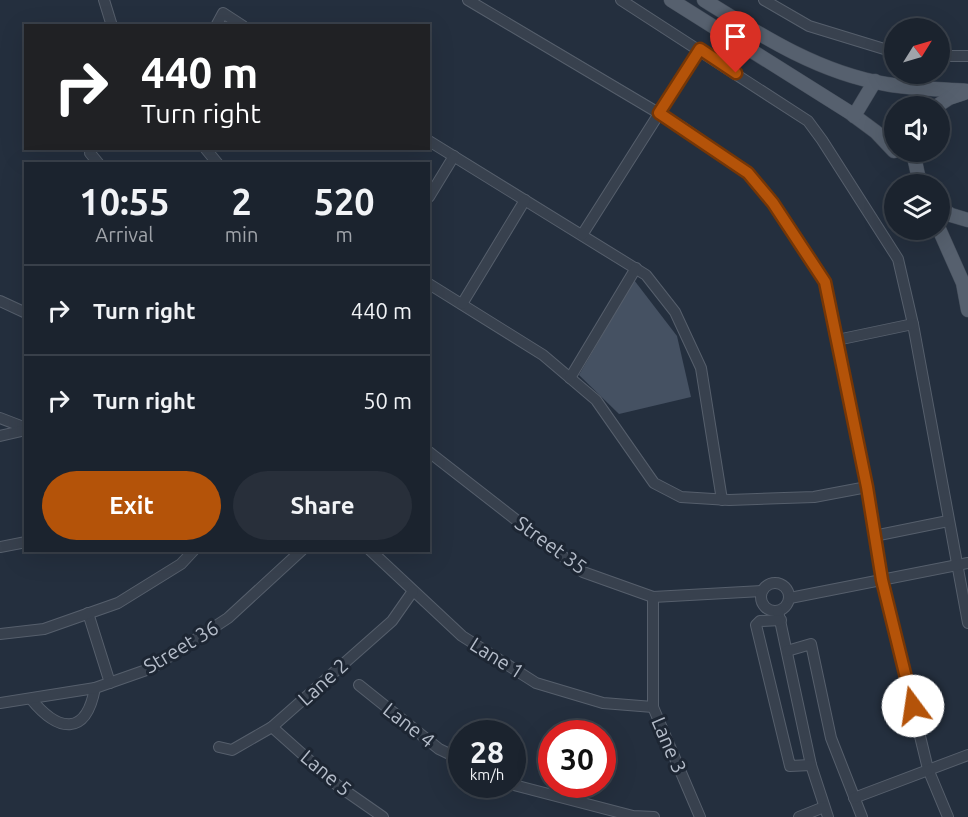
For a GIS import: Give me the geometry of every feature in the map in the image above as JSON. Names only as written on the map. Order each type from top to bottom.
[{"type":"main road","points":[[671,0],[854,116],[884,140]]},
{"type":"main road","points":[[704,0],[773,43],[833,69],[875,81],[968,92]]},
{"type":"main road","points":[[854,116],[875,81]]},
{"type":"main road","points":[[950,98],[968,92]]},
{"type":"main road","points":[[903,162],[913,174]]},
{"type":"main road","points":[[950,214],[968,220]]},
{"type":"main road","points":[[944,240],[965,283],[968,310]]},
{"type":"street","points":[[104,0],[111,24]]},
{"type":"street","points":[[468,0],[659,113],[748,173],[773,203],[825,282],[867,487],[882,580],[928,769],[948,817]]},
{"type":"street","points":[[621,0],[808,121],[898,259],[913,324],[948,521],[962,564],[968,623]]},
{"type":"street","points":[[766,1],[809,26],[884,49]]},
{"type":"street","points":[[217,24],[223,13],[240,24]]},
{"type":"street","points":[[582,235],[700,49]]},
{"type":"street","points":[[950,56],[968,56]]},
{"type":"street","points":[[430,142],[646,274],[675,312],[701,368],[722,500]]},
{"type":"street","points":[[207,150],[216,162]]},
{"type":"street","points":[[90,153],[97,162]]},
{"type":"street","points":[[430,195],[454,156]]},
{"type":"street","points":[[462,304],[525,200]]},
{"type":"street","points":[[570,378],[636,268]]},
{"type":"street","points":[[430,285],[543,355],[596,400],[654,483],[681,497],[722,500],[814,497],[867,487]]},
{"type":"street","points":[[0,301],[24,312]]},
{"type":"street","points":[[837,339],[913,324]]},
{"type":"street","points":[[0,418],[24,428]]},
{"type":"street","points":[[0,436],[24,430]]},
{"type":"street","name":"Street 35","points":[[430,454],[583,572],[653,597],[762,591]]},
{"type":"street","points":[[874,536],[948,521]]},
{"type":"street","points":[[0,547],[24,542]]},
{"type":"street","points":[[0,634],[44,629],[118,603],[181,564],[192,552]]},
{"type":"street","name":"Street 36","points":[[0,703],[95,688],[152,668],[228,618],[300,552]]},
{"type":"street","name":"Lane 1","points":[[372,552],[462,636],[536,683],[603,703],[653,707]]},
{"type":"street","points":[[790,598],[962,564]]},
{"type":"street","points":[[799,817],[826,812],[811,765],[779,616],[765,607],[761,598],[762,591],[768,584],[777,582],[787,589],[790,598],[779,616],[760,621],[756,625],[790,766],[811,765]]},
{"type":"street","name":"Lane 2","points":[[219,747],[232,750],[273,727],[392,621],[413,591]]},
{"type":"street","name":"Lane 3","points":[[653,597],[653,707],[700,817]]},
{"type":"street","points":[[88,613],[110,683]]},
{"type":"street","points":[[787,651],[811,644],[831,738],[862,817]]},
{"type":"street","name":"Lane 4","points":[[359,685],[448,753]]},
{"type":"street","points":[[31,699],[52,720],[64,725],[74,724],[86,716],[95,688]]},
{"type":"street","name":"Lane 5","points":[[273,727],[337,785],[383,817]]},
{"type":"street","points":[[854,798],[968,755]]},
{"type":"street","points":[[526,788],[633,816],[654,817]]},
{"type":"building","points":[[634,280],[677,336],[691,397],[619,414],[579,375]]},
{"type":"route","points":[[736,73],[700,49],[659,113],[748,173],[773,203],[825,282],[867,487],[882,580],[913,706]]}]
